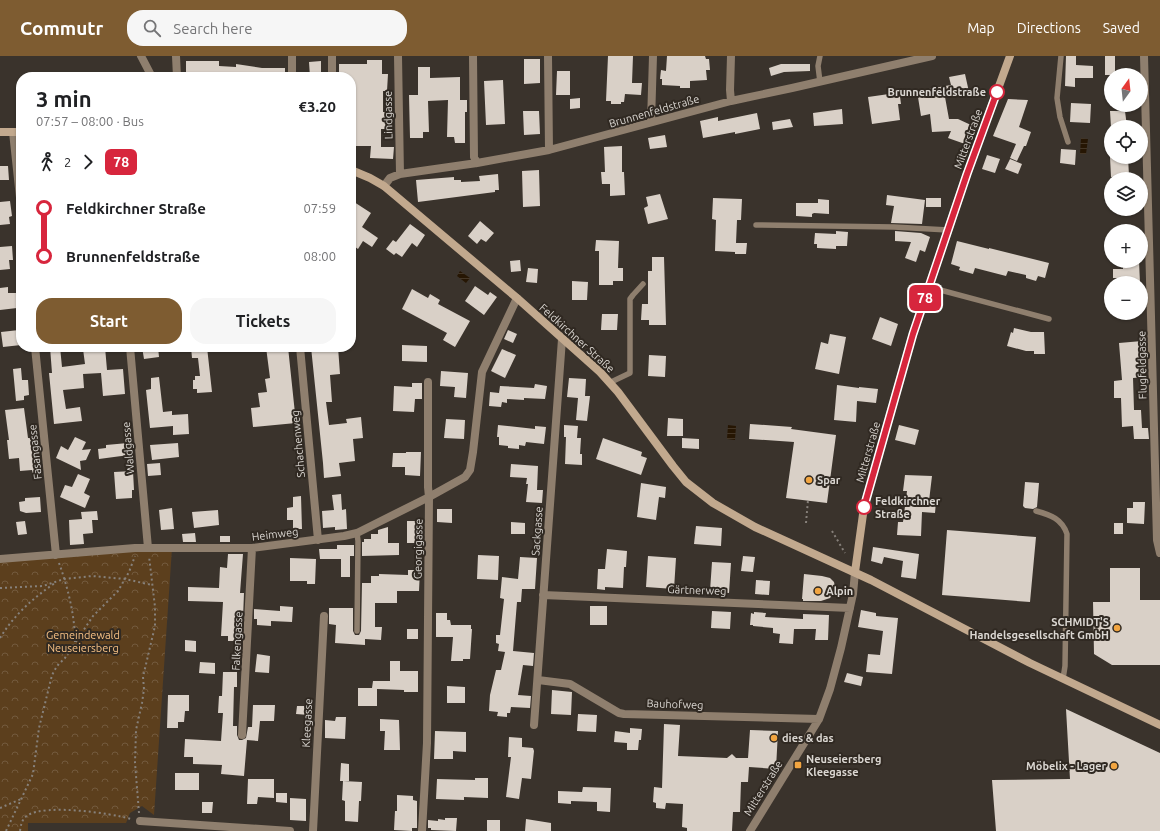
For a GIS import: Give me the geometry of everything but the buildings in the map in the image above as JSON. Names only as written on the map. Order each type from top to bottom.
[{"type":"street","points":[[141,56],[149,72]]},
{"type":"street","points":[[176,56],[177,72]]},
{"type":"street","points":[[292,56],[292,72]]},
{"type":"street","points":[[332,56],[332,72]]},
{"type":"street","name":"Lindgasse","points":[[398,56],[400,174]]},
{"type":"street","points":[[472,56],[474,156],[477,163]]},
{"type":"street","points":[[548,56],[549,150]]},
{"type":"street","points":[[651,122],[652,56]]},
{"type":"street","points":[[731,56],[731,101]]},
{"type":"street","name":"Brunnenfeldstraße","points":[[384,186],[390,178],[400,174],[477,163],[549,150],[592,140],[651,122],[731,101],[929,56]]},
{"type":"street","name":"Mitterstraße","points":[[750,831],[819,719],[830,690],[850,608],[866,501],[913,334],[948,230],[1010,56]]},
{"type":"street","name":"Flugfeldgasse","points":[[1144,56],[1157,540],[1160,553]]},
{"type":"street","points":[[0,132],[16,132]]},
{"type":"street","name":"Feldkirchner Straße","points":[[356,172],[384,186],[516,298],[600,372],[686,482],[713,504],[756,527],[855,572],[1030,663],[1160,725]]},
{"type":"street","points":[[428,382],[429,497],[465,477],[470,470],[484,364],[516,298]]},
{"type":"street","name":"Sackgasse","points":[[534,725],[562,339]]},
{"type":"street","name":"Fasangasse","points":[[36,352],[56,555]]},
{"type":"street","name":"Waldgasse","points":[[130,352],[148,548]]},
{"type":"street","name":"Schachenweg","points":[[300,352],[318,540]]},
{"type":"street","name":"Heimweg","points":[[0,559],[135,548],[252,548],[318,540],[344,536],[357,532],[429,497]]},
{"type":"street","name":"Georgigasse","points":[[422,831],[427,742],[429,497]]},
{"type":"street","name":"Falkengasse","points":[[242,735],[252,548]]},
{"type":"street","name":"Gärtnerweg","points":[[543,595],[850,608]]},
{"type":"street","name":"Kleegasse","points":[[313,831],[324,616]]},
{"type":"street","name":"Bauhofweg","points":[[538,680],[570,684],[619,713],[624,714],[819,719]]},
{"type":"street","points":[[140,822],[290,831]]},
{"type":"lane","points":[[176,56],[181,56]]},
{"type":"lane","points":[[820,56],[818,66],[820,82]]},
{"type":"lane","points":[[1061,56],[1057,98],[1060,117],[1068,142]]},
{"type":"lane","points":[[756,225],[894,227],[948,230]]},
{"type":"lane","points":[[609,383],[630,373],[630,299],[643,284]]},
{"type":"lane","points":[[929,287],[1049,319]]},
{"type":"lane","points":[[1036,511],[1052,515],[1063,524],[1067,534],[1063,679]]},
{"type":"lane","points":[[357,532],[357,631]]},
{"type":"path","points":[[806,523],[808,500]]},
{"type":"path","points":[[832,531],[845,553]]},
{"type":"path","points":[[6,831],[33,774],[38,728],[52,675],[93,616],[118,591],[134,560],[135,548]]},
{"type":"path","points":[[20,831],[22,820],[29,815],[46,810],[115,814],[140,822],[134,749],[144,688],[143,677],[155,626],[155,607],[148,548]]},
{"type":"path","points":[[56,555],[64,579],[75,628],[75,644]]},
{"type":"path","points":[[0,588],[43,586],[64,579],[92,576],[125,579],[152,585]]},
{"type":"path","points":[[0,638],[25,606],[38,594],[57,582]]},
{"type":"path","points":[[0,808],[21,798]]},
{"type":"green space","name":"Gemeindewald Neuseiersberg","points":[[172,548],[154,815],[142,806],[130,813],[126,823],[28,823],[28,831],[0,831],[0,561]]},
{"type":"shaded area","points":[[1081,138],[1088,139],[1086,154],[1080,154]]},
{"type":"shaded area","points":[[460,271],[470,278],[466,283],[457,276]]},
{"type":"shaded area","points":[[728,425],[736,426],[735,440],[727,439]]},
{"type":"bus line","name":"78","points":[[864,507],[913,334],[967,174],[997,92]]},
{"type":"place","name":"Brunnenfeldstraße","points":[[997,92]]},
{"type":"place","name":"Spar","points":[[809,480]]},
{"type":"place","name":"Feldkirchner Straße","points":[[864,507]]},
{"type":"place","name":"Alpin","points":[[818,591]]},
{"type":"place","name":"SCHMIDT'S Handelsgesellschaft GmbH","points":[[1117,628]]},
{"type":"place","name":"dies & das","points":[[774,738]]},
{"type":"place","name":"Neuseiersberg Kleegasse","points":[[798,765]]},
{"type":"place","name":"Möbelix - Lager","points":[[1114,766]]}]
